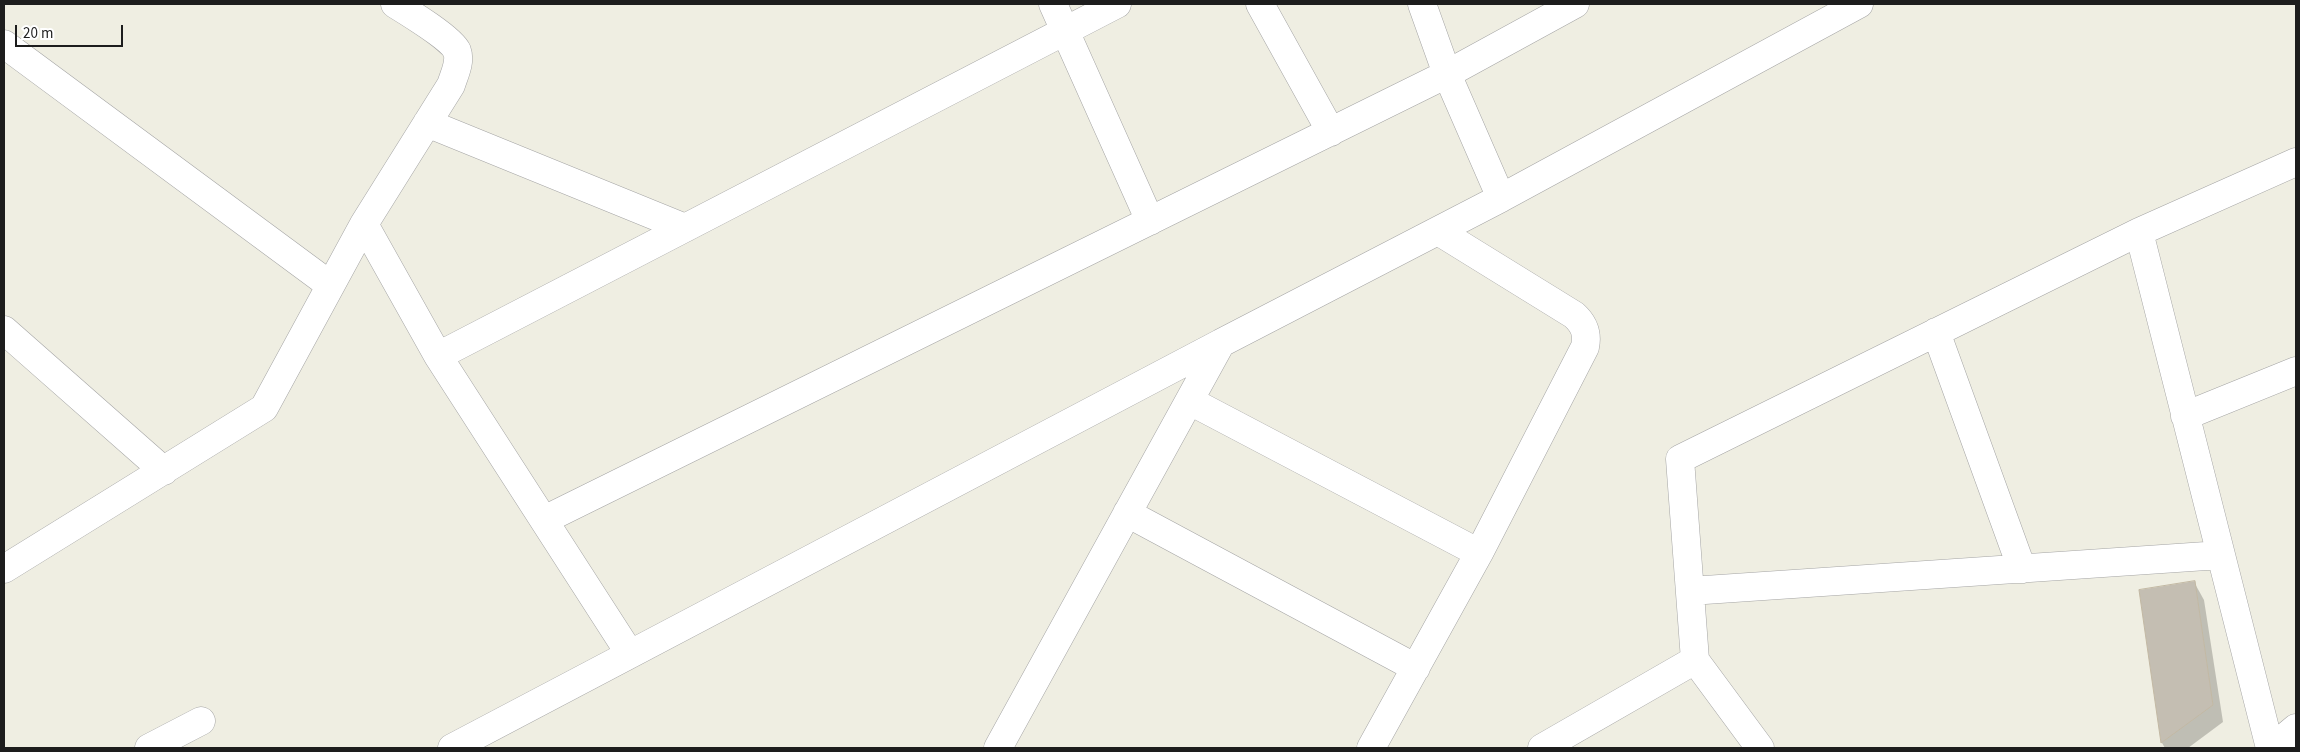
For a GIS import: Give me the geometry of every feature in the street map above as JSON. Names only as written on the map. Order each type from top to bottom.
[{"type":"street","points":[[4,569],[264,408],[364,224],[451,85],[457,67],[457,51],[448,40],[395,4]]},
{"type":"street","points":[[1053,4],[1150,221]]},
{"type":"street","points":[[438,356],[1117,4]]},
{"type":"street","points":[[1260,4],[1331,132]]},
{"type":"street","points":[[1422,4],[1447,74],[1501,198]]},
{"type":"street","points":[[544,520],[1447,74],[1575,4]]},
{"type":"street","points":[[452,748],[1501,198],[1859,4]]},
{"type":"street","points":[[4,44],[330,285]]},
{"type":"street","points":[[427,122],[685,228]]},
{"type":"street","points":[[1760,748],[1695,660],[1680,459],[2139,232],[2296,162]]},
{"type":"street","points":[[364,224],[438,356],[630,654]]},
{"type":"street","points":[[1372,748],[1479,553],[1585,347],[1586,330],[1574,315],[1438,231]]},
{"type":"street","points":[[2139,232],[2271,748],[2296,728]]},
{"type":"street","points":[[4,330],[164,470]]},
{"type":"street","points":[[1936,332],[2022,568]]},
{"type":"street","points":[[1008,745],[1128,513],[1222,343]]},
{"type":"street","points":[[2185,416],[2296,371]]},
{"type":"street","points":[[1190,401],[1479,553]]},
{"type":"street","points":[[1128,513],[1416,668]]},
{"type":"street","points":[[1690,591],[2221,555]]},
{"type":"street","points":[[1542,748],[1695,660]]},
{"type":"street","points":[[149,748],[201,721]]},
{"type":"building","points":[[2195,581],[2213,705],[2161,743],[2139,590]]}]
